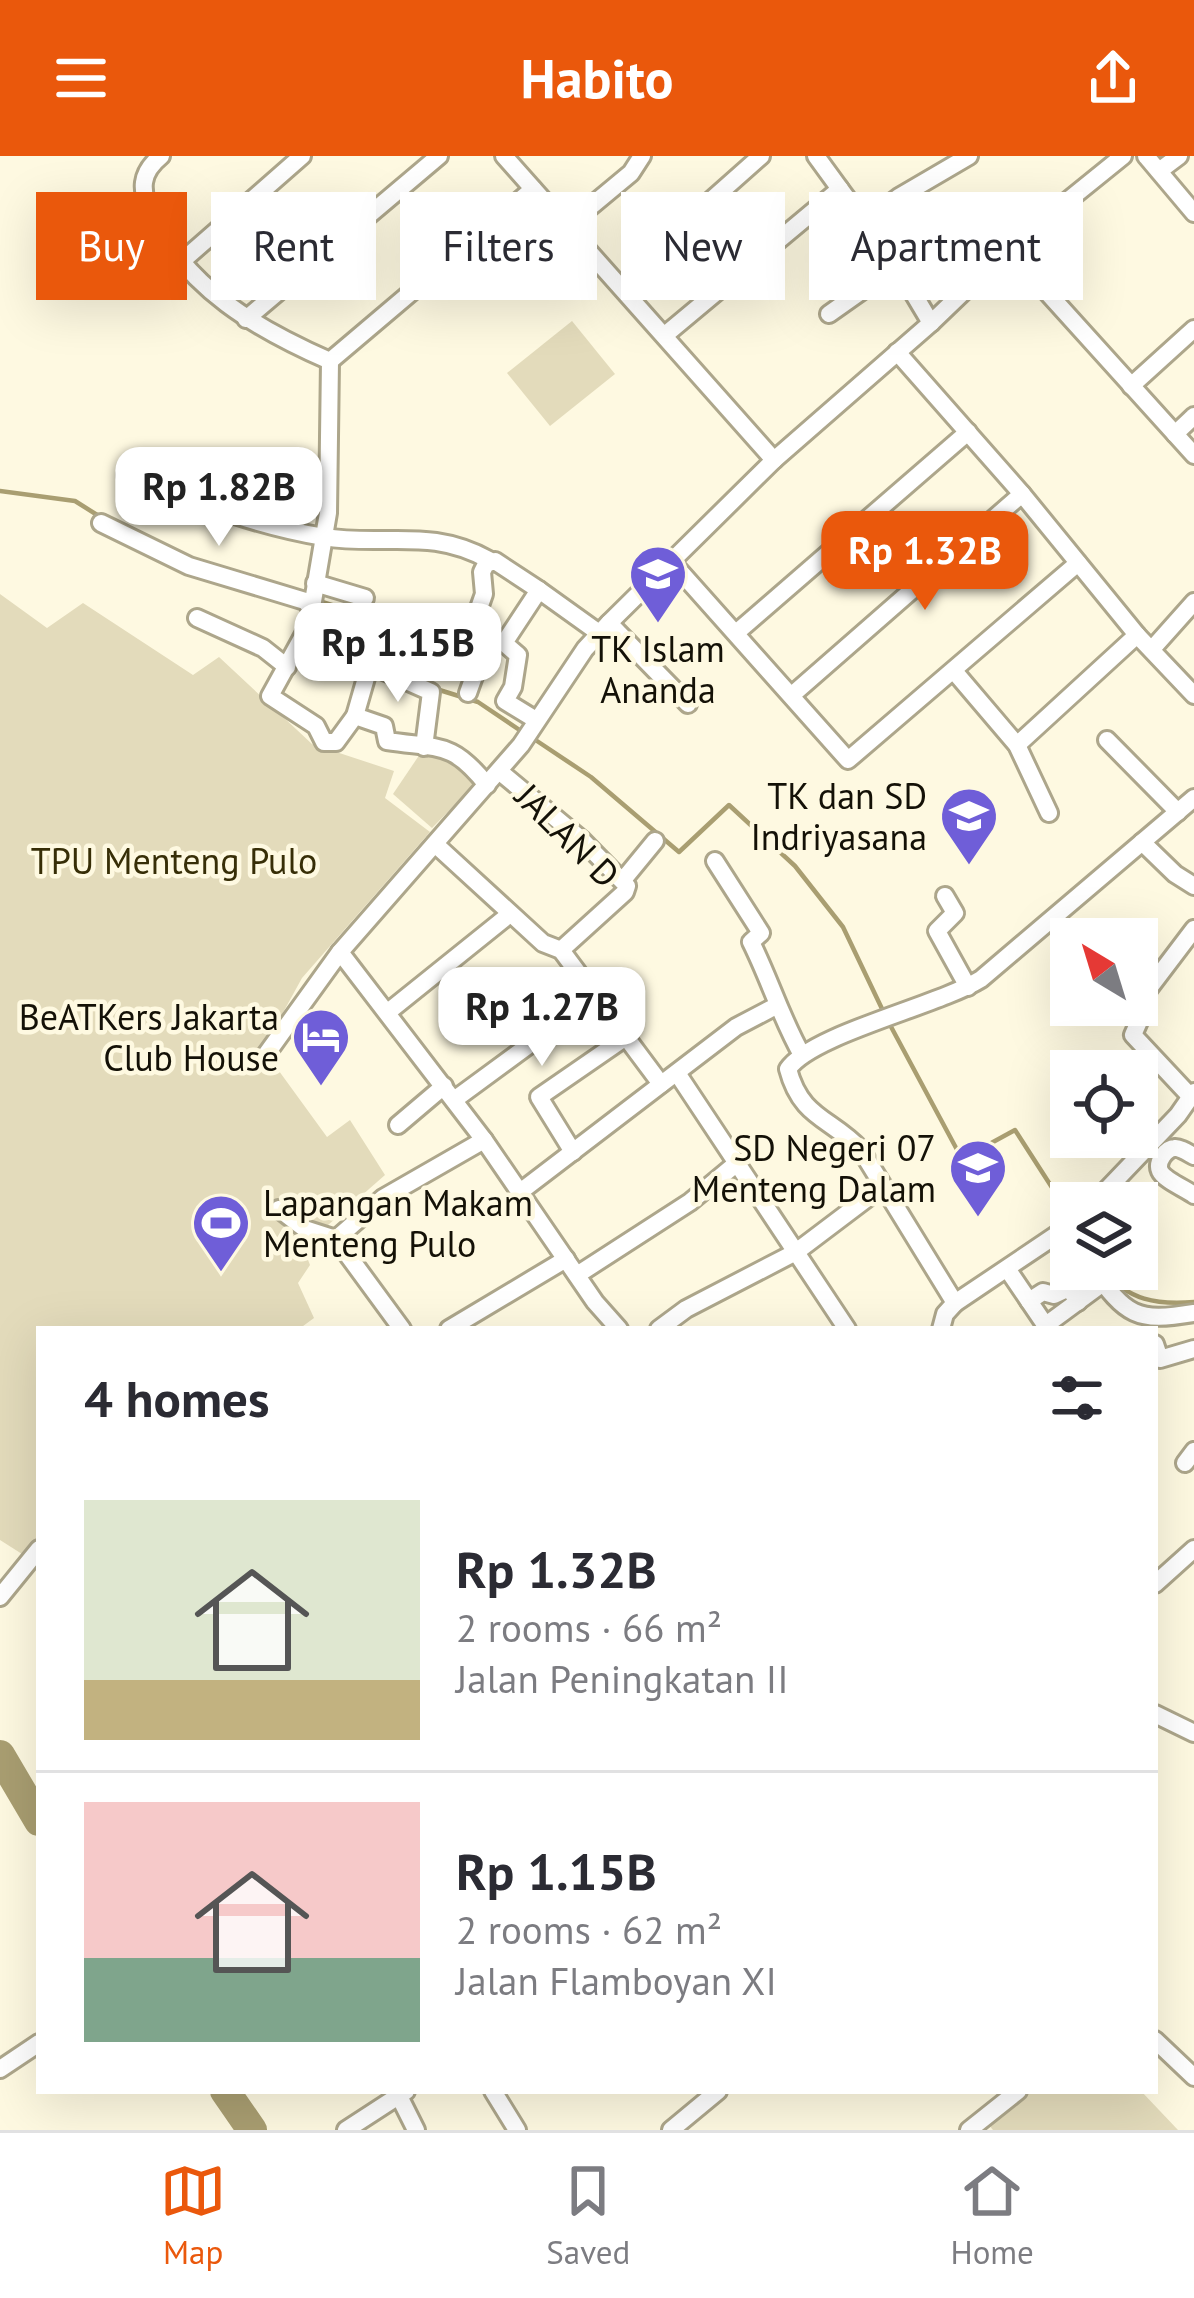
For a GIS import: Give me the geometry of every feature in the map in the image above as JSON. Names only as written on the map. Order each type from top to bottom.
[{"type":"street","points":[[143,192],[146,171],[161,156]]},
{"type":"street","points":[[187,257],[302,156]]},
{"type":"street","points":[[246,319],[439,156]]},
{"type":"street","points":[[504,156],[536,192]]},
{"type":"street","points":[[597,201],[631,173],[642,156]]},
{"type":"street","points":[[720,192],[761,156]]},
{"type":"street","points":[[816,156],[842,192]]},
{"type":"street","points":[[908,192],[969,156]]},
{"type":"street","points":[[1078,192],[1123,156]]},
{"type":"street","points":[[1146,156],[1194,213]]},
{"type":"street","points":[[1159,171],[1179,156]]},
{"type":"street","points":[[370,664],[355,716],[336,742],[324,742],[316,726],[271,696],[305,637],[324,537],[330,362],[533,189]]},
{"type":"street","points":[[665,335],[840,189]]},
{"type":"street","points":[[597,261],[774,460]]},
{"type":"street","points":[[187,267],[246,319],[330,362]]},
{"type":"street","points":[[829,314],[849,300]]},
{"type":"street","points":[[918,300],[932,322]]},
{"type":"street","points":[[266,1056],[340,952],[493,778],[604,628],[774,460],[955,300]]},
{"type":"street","points":[[1054,300],[1194,454]]},
{"type":"street","points":[[1131,386],[1194,329]]},
{"type":"street","points":[[897,352],[1137,635],[1194,695]]},
{"type":"street","points":[[1175,434],[1194,416]]},
{"type":"street","points":[[736,633],[968,432]]},
{"type":"street","points":[[126,475],[228,514],[324,537],[418,537],[446,542],[489,560],[604,628],[688,704]]},
{"type":"street","points":[[792,694],[1022,494]]},
{"type":"street","points":[[100,523],[189,566],[304,601],[312,597],[365,598]]},
{"type":"street","points":[[670,559],[848,760],[1078,563]]},
{"type":"street","points":[[489,560],[482,572],[484,594],[472,628],[483,651],[469,687],[505,701],[529,732]]},
{"type":"street","points":[[505,701],[513,686],[518,655],[504,643],[539,590]]},
{"type":"street","points":[[1153,648],[1194,602]]},
{"type":"street","points":[[197,619],[262,648],[287,667]]},
{"type":"street","points":[[1017,746],[1137,635]]},
{"type":"street","points":[[305,637],[431,692],[424,747]]},
{"type":"street","points":[[955,671],[1017,746],[1049,813]]},
{"type":"street","name":"JALAN D","points":[[355,716],[380,724],[387,741],[464,756],[623,880],[625,892],[561,950]]},
{"type":"street","points":[[1107,740],[1178,812]]},
{"type":"street","points":[[955,1303],[849,1137],[810,1112],[788,1074],[792,1063],[882,1020],[968,987],[1004,962],[1194,798]]},
{"type":"street","points":[[623,880],[656,841]]},
{"type":"street","points":[[1142,842],[1194,886]]},
{"type":"street","points":[[435,844],[543,944],[561,950],[661,1084]]},
{"type":"street","points":[[715,861],[761,933],[752,942],[773,987],[776,1006],[802,1055]]},
{"type":"street","points":[[945,896],[955,913],[937,931],[968,987]]},
{"type":"street","points":[[388,1012],[510,914]]},
{"type":"street","points":[[1113,1182],[1192,1095],[1133,1035],[1144,1010],[1144,995],[1194,929]]},
{"type":"street","points":[[340,952],[484,1140],[617,1326]]},
{"type":"street","points":[[398,1125],[597,995]]},
{"type":"street","points":[[520,1192],[736,1027],[776,1006]]},
{"type":"street","points":[[573,1152],[539,1097],[626,1036]]},
{"type":"street","points":[[677,1073],[845,1326]]},
{"type":"street","points":[[336,1239],[383,1198],[484,1140]]},
{"type":"street","points":[[1194,1156],[1172,1149],[1159,1168],[1194,1195]]},
{"type":"street","points":[[577,1275],[690,1202],[737,1163]]},
{"type":"street","points":[[663,1326],[686,1309],[796,1252],[882,1187]]},
{"type":"street","points":[[279,1209],[305,1229],[336,1239],[400,1326]]},
{"type":"street","points":[[941,1326],[955,1303],[1050,1244]]},
{"type":"street","points":[[454,1326],[566,1259]]},
{"type":"street","points":[[1008,1270],[1046,1326]]},
{"type":"street","points":[[1029,1301],[1047,1291],[1054,1295],[1069,1288],[1078,1302]]},
{"type":"street","points":[[1048,1326],[1087,1290]]},
{"type":"street","points":[[1109,1290],[1124,1310],[1149,1323],[1194,1313]]},
{"type":"street","points":[[1158,1353],[1160,1359],[1194,1349]]},
{"type":"street","points":[[1158,1581],[1194,1549]]},
{"type":"street","points":[[0,1598],[36,1553]]},
{"type":"street","points":[[1158,1722],[1194,1733]]},
{"type":"street","points":[[1158,2043],[1194,2077]]},
{"type":"street","points":[[0,2069],[36,2045]]},
{"type":"street","points":[[346,2130],[403,2094],[416,2130]]},
{"type":"street","points":[[495,2094],[517,2130]]},
{"type":"street","points":[[671,2130],[714,2094]]},
{"type":"street","points":[[969,2130],[1014,2094]]},
{"type":"green space","points":[[572,321],[615,374],[550,426],[507,373]]},
{"type":"green space","name":"TPU Menteng Pulo","points":[[0,594],[47,628],[83,603],[193,675],[219,657],[312,744],[394,771],[385,798],[430,832],[302,978],[263,1049],[327,1137],[350,1120],[385,1175],[303,1247],[310,1265],[298,1283],[314,1318],[303,1326],[36,1326],[36,1544],[22,1554],[0,1540]]},
{"type":"green space","points":[[420,754],[454,754],[478,781],[432,828],[393,794]]},
{"type":"green space","points":[[1026,2094],[1144,2094],[1178,2130],[993,2130],[989,2125]]},
{"type":"waterway","points":[[0,491],[75,501],[102,518]]},
{"type":"waterway","points":[[319,601],[414,631],[402,675]]},
{"type":"waterway","points":[[433,688],[478,702],[524,733]]},
{"type":"waterway","points":[[534,739],[591,777],[679,852],[729,805],[795,866],[843,927],[884,1013]]},
{"type":"waterway","points":[[889,1023],[962,1159],[1015,1130],[1050,1184]]},
{"type":"waterway","points":[[1126,1290],[1144,1299],[1194,1302]]},
{"type":"waterway","points":[[0,1755],[36,1816]]},
{"type":"waterway","points":[[227,2094],[252,2130]]},
{"type":"place","name":"TK Islam Ananda","points":[[658,625]]},
{"type":"place","name":"TK dan SD Indriyasana","points":[[969,867]]},
{"type":"place","name":"BeATKers Jakarta Club House","points":[[321,1088]]},
{"type":"place","name":"SD Negeri 07 Menteng Dalam","points":[[978,1219]]},
{"type":"place","name":"Lapangan Makam Menteng Pulo","points":[[221,1274]]}]
